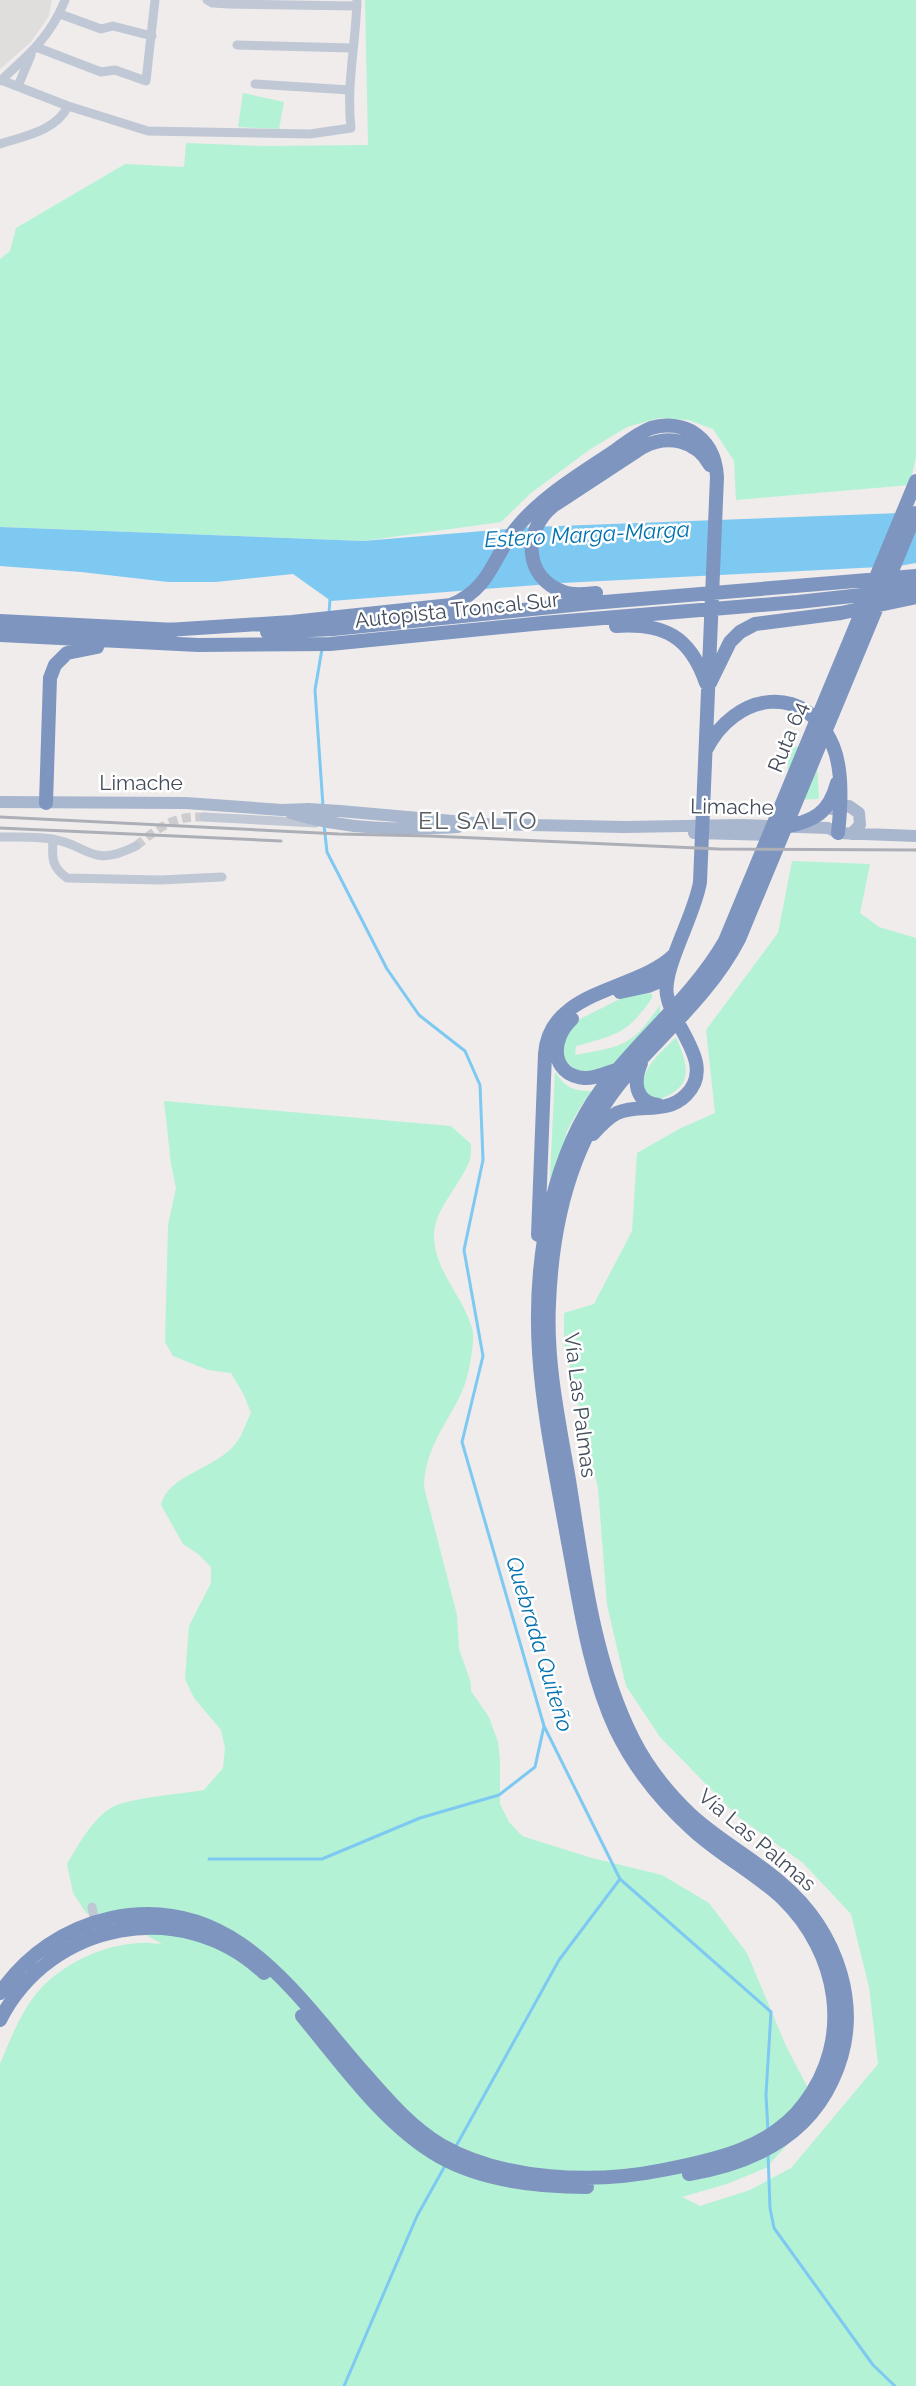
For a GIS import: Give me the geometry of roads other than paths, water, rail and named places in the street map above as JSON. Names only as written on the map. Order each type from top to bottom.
[{"type":"highway","points":[[292,633],[333,623],[444,607],[466,597],[480,586],[512,534],[536,507],[637,436],[660,426],[676,426],[698,436],[712,454],[717,483],[698,891],[695,907],[667,978],[666,993],[672,1011],[691,1048],[697,1068],[696,1078],[684,1097],[669,1105],[657,1109],[630,1109],[612,1116],[600,1126],[577,1158]]},
{"type":"highway","points":[[717,483],[707,459],[696,448],[674,440],[658,441],[643,447],[542,516],[534,529],[531,544],[533,559],[539,573],[550,585],[572,594],[756,585],[822,585]]},
{"type":"highway","name":"Ruta 64","points":[[746,910],[916,481]]},
{"type":"highway","name":"Ruta 64","points":[[685,1005],[746,910],[916,513]]},
{"type":"highway","name":"Autopista Troncal Sur","points":[[333,623],[916,576]]},
{"type":"highway","name":"Autopista Troncal Sur","points":[[0,621],[167,630],[292,633],[330,644],[543,623],[798,602],[916,589]]},
{"type":"highway","points":[[708,687],[730,642],[740,632],[754,624],[841,613],[916,597]]},
{"type":"highway","points":[[330,644],[424,642],[590,627],[650,625],[671,634],[683,644],[708,687]]},
{"type":"highway","name":"Autopista Troncal Sur","points":[[0,635],[198,645],[292,633]]},
{"type":"highway","points":[[46,803],[52,671],[60,659],[73,650],[122,642]]},
{"type":"highway","points":[[705,757],[722,726],[742,710],[764,702],[786,703],[805,711],[824,729],[836,755],[844,833]]},
{"type":"highway","points":[[785,827],[812,820],[821,813],[831,799],[838,778]]},
{"type":"highway","points":[[539,1277],[540,1162],[545,1048],[549,1034],[562,1017],[586,1000],[658,968],[676,954]]},
{"type":"highway","points":[[618,1069],[588,1078],[570,1074],[557,1055],[558,1039],[566,1024],[576,1016],[621,992],[648,986],[667,978]]},
{"type":"highway","points":[[648,986],[666,993]]},
{"type":"highway","name":"Vía Las Palmas","points":[[685,1005],[657,1025],[618,1069],[588,1109],[567,1150],[550,1208],[539,1277],[537,1341],[543,1401],[589,1648],[607,1707],[629,1754],[666,1804],[710,1846],[761,1881],[791,1907],[815,1940],[830,1977],[835,2018],[828,2058],[811,2095],[786,2132]]},
{"type":"highway","name":"Vía Las Palmas","points":[[0,2019],[11,2000],[31,1976],[54,1957],[80,1942],[124,1929],[154,1927],[184,1930],[225,1945],[261,1970],[391,2120],[417,2142],[441,2158],[490,2176],[547,2185],[602,2187],[654,2176],[728,2166],[759,2154],[816,2108],[836,2073],[844,2047],[848,2019],[843,1978],[828,1939],[799,1900],[772,1875],[707,1829],[664,1786],[635,1744],[611,1688],[600,1649],[555,1399],[550,1353],[549,1307],[552,1266],[564,1198],[577,1158],[591,1126],[607,1100],[657,1043],[685,1005]]},
{"type":"highway","points":[[643,1058],[636,1076],[638,1092],[648,1103],[669,1105]]},
{"type":"highway","name":"Vía Las Palmas","points":[[0,1993],[17,1971],[40,1950],[66,1934],[95,1922],[125,1916],[171,1916],[207,1926],[242,1943],[276,1972],[407,2120],[432,2139],[459,2154],[502,2168],[546,2175],[608,2178],[654,2176]]},
{"type":"main road","name":"Limache","points":[[0,802],[163,802],[282,810],[314,818],[342,815],[388,828],[435,828],[486,824],[624,827],[709,825],[828,828],[844,833]]},
{"type":"main road","points":[[821,813],[841,806],[853,807],[861,817],[860,825],[844,833]]},
{"type":"main road","name":"Limache","points":[[624,827],[675,833],[825,837],[844,833],[916,836]]},
{"type":"street","points":[[0,81],[50,32],[65,0]]},
{"type":"street","points":[[34,50],[101,72],[115,70],[146,81],[155,0]]},
{"type":"street","points":[[0,81],[148,131],[310,134],[351,128],[352,48],[357,3],[229,4],[212,3],[207,0]]},
{"type":"street","points":[[60,14],[101,29],[113,26],[152,36]]},
{"type":"street","points":[[237,45],[352,48]]},
{"type":"street","points":[[18,86],[34,50]]},
{"type":"street","points":[[255,84],[350,90]]},
{"type":"street","points":[[0,144],[49,126],[65,113],[69,106]]},
{"type":"street","name":"Limache","points":[[204,817],[314,818]]},
{"type":"street","points":[[0,837],[53,839],[93,855],[103,856],[114,855],[136,846]]},
{"type":"street","points":[[53,839],[52,860],[59,873],[67,878],[160,880],[222,878]]},
{"type":"street","points":[[92,1907],[95,1922]]},
{"type":"water","name":"Estero Marga-Marga","points":[[916,510],[916,563],[899,566],[562,583],[331,601],[293,574],[216,582],[168,582],[0,566],[0,527],[363,541],[532,527],[900,513]]},
{"type":"waterway","points":[[329,613],[330,599]]},
{"type":"waterway","points":[[322,649],[315,690],[323,806]]},
{"type":"waterway","name":"Quebrada Quiteño","points":[[324,825],[327,852],[387,969],[419,1015],[465,1051],[480,1085],[483,1160],[464,1250],[483,1356],[462,1442],[544,1726],[620,1879],[771,2012],[766,2095],[768,2131]]},
{"type":"waterway","points":[[209,1859],[322,1859],[420,1818],[499,1795],[535,1767],[544,1726]]},
{"type":"waterway","points":[[455,2148],[559,1960],[620,1879]]},
{"type":"waterway","name":"Quebrada Quiteño","points":[[768,2153],[770,2208],[774,2228],[873,2365],[895,2386]]},
{"type":"waterway","points":[[344,2386],[417,2216],[446,2164]]},
{"type":"tunnel","points":[[136,846],[167,824],[183,818],[204,817]]},
{"type":"railway","points":[[0,817],[339,834],[719,849],[916,850]]},
{"type":"railway","points":[[0,828],[281,841]]},
{"type":"district","name":"EL SALTO","points":[[478,821]]}]
